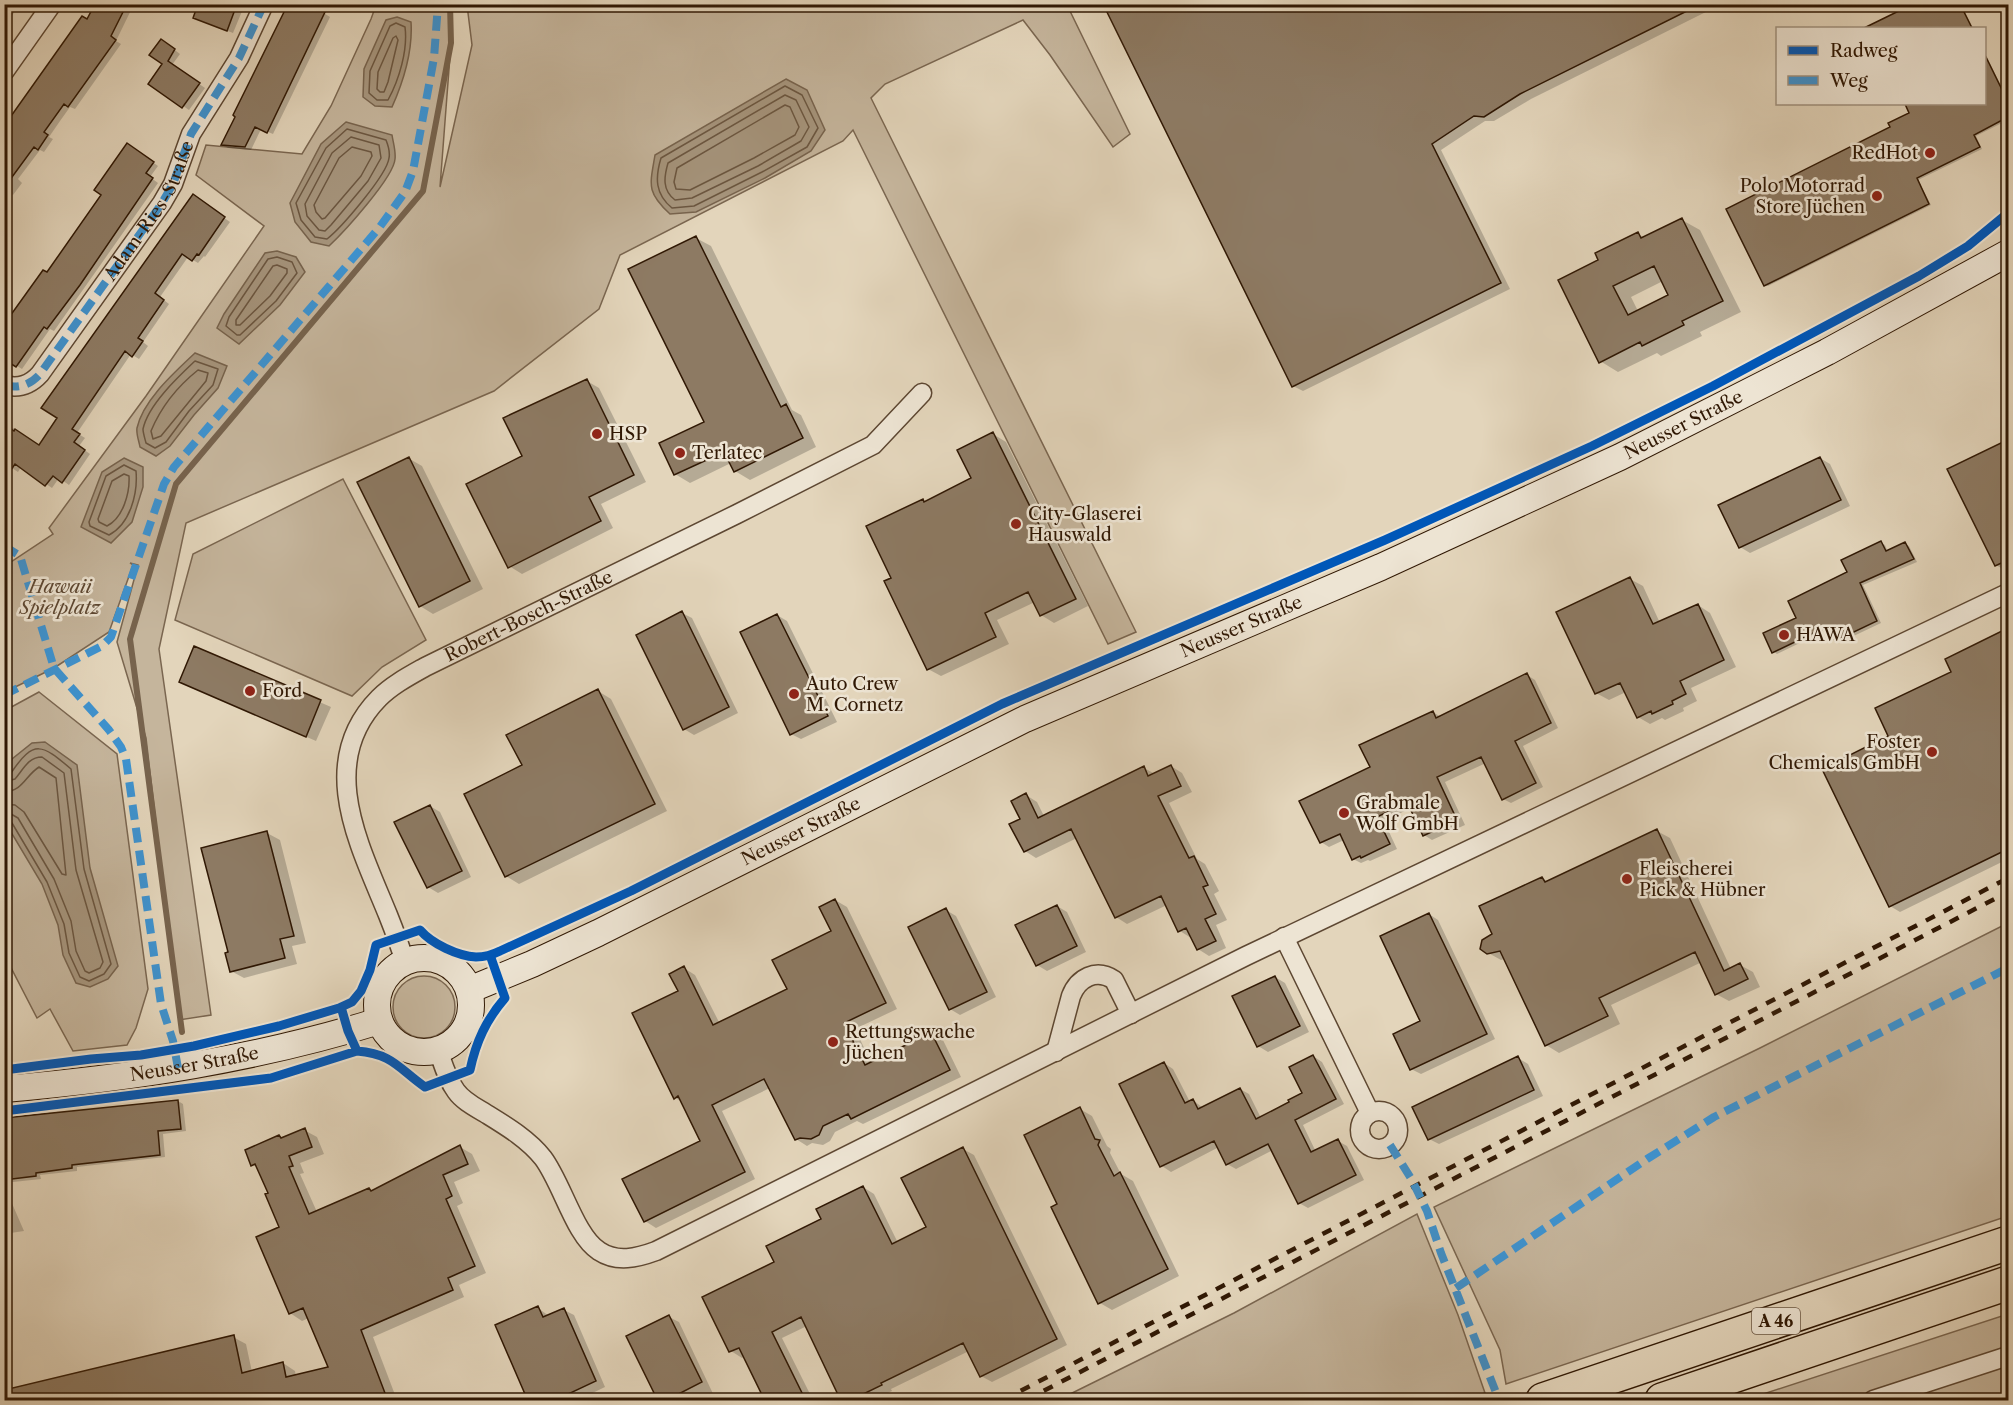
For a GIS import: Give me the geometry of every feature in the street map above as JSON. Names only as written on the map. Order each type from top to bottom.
[{"type":"highway","name":"A 46","points":[[1543,1401],[2008,1243]]},
{"type":"highway","name":"A 46","points":[[1662,1401],[2008,1283]]},
{"type":"main road","name":"Neusser Straße","points":[[469,990],[598,933],[927,766],[1025,719],[1401,558],[1620,457],[1827,352],[2008,253]]},
{"type":"main road","points":[[418,958],[431,958],[444,962],[464,979],[469,990],[471,1005],[467,1026],[453,1042],[438,1050],[413,1051],[400,1046],[390,1038],[379,1021],[378,997],[383,982],[392,970],[405,962],[418,958]]},
{"type":"main road","name":"Neusser Straße","points":[[4,1089],[133,1076],[236,1058],[310,1041],[379,1021]]},
{"type":"street","points":[[4,72],[52,4]]},
{"type":"street","name":"Adam-Ries-Straße","points":[[4,385],[22,386],[30,383],[40,374],[162,203],[173,184],[191,134],[239,58],[264,4]]},
{"type":"street","name":"Robert-Bosch-Straße","points":[[405,962],[363,856],[346,788],[348,761],[355,738],[366,716],[379,698],[425,667],[873,445],[922,393]]},
{"type":"street","points":[[438,1050],[448,1078],[458,1094],[512,1131],[536,1151],[552,1172],[588,1241],[601,1253],[622,1259],[638,1257],[656,1251],[1284,937],[2008,593]]},
{"type":"street","points":[[1284,937],[1370,1113]]},
{"type":"street","points":[[1056,1052],[1071,996],[1074,989],[1084,979],[1100,975],[1114,980],[1131,1014]]},
{"type":"street","points":[[1873,1401],[2008,1356]]},
{"type":"green space","name":"Hawaii Spielplatz","points":[[365,5],[450,5],[451,43],[440,187],[472,45],[467,5],[1067,5],[1130,134],[1113,147],[1023,20],[885,84],[871,98],[1136,632],[1108,644],[853,130],[843,141],[620,255],[599,309],[494,391],[186,523],[159,649],[211,1015],[179,1020],[146,738],[117,642],[138,565],[130,563],[133,565],[109,632],[54,668],[5,692],[5,566],[53,534],[49,528],[146,396],[264,226],[196,175],[206,145],[302,154],[331,106],[371,19],[375,8]]},
{"type":"green space","points":[[343,479],[426,640],[382,667],[352,696],[175,620],[193,554]]},
{"type":"green space","points":[[39,692],[117,754],[148,989],[136,1028],[127,1045],[73,1051],[50,1009],[37,1018],[5,956],[4,711]]},
{"type":"green space","points":[[2008,923],[2008,1216],[1506,1384],[1500,1350],[1434,1207],[1760,1048]]},
{"type":"green space","points":[[424,976],[436,978],[446,985],[453,995],[455,1007],[453,1019],[446,1029],[436,1036],[424,1038],[412,1036],[402,1029],[395,1019],[393,1007],[395,995],[402,985],[412,978]]},
{"type":"green space","points":[[1417,1214],[1458,1315],[1485,1393],[1461,1400],[1058,1400],[1234,1313]]},
{"type":"green space","points":[[2008,1314],[2008,1400],[1745,1400]]},
{"type":"water","points":[[397,17],[411,22],[411,44],[407,66],[392,107],[375,106],[363,97],[364,69],[386,20]]},
{"type":"water","points":[[786,79],[807,90],[825,130],[811,151],[765,178],[696,212],[670,214],[653,194],[651,181],[655,155]]},
{"type":"water","points":[[346,122],[392,135],[395,159],[378,191],[329,246],[311,242],[295,222],[290,203],[321,144]]},
{"type":"water","points":[[277,251],[296,257],[305,272],[280,305],[239,344],[217,328],[265,253]]},
{"type":"water","points":[[195,353],[227,366],[218,388],[170,446],[156,456],[140,447],[137,430],[140,418],[161,387]]},
{"type":"water","points":[[124,458],[143,467],[143,487],[132,522],[111,543],[81,527],[102,472]]},
{"type":"water","points":[[45,742],[77,765],[90,868],[118,966],[108,979],[90,987],[76,983],[63,955],[58,925],[42,884],[5,822],[5,774],[12,759],[32,743]]},
{"type":"building","points":[[95,4],[127,4],[111,36],[116,40],[68,107],[64,104],[44,132],[48,135],[38,150],[34,147],[4,188],[4,126],[82,16],[87,19]]},
{"type":"building","points":[[198,4],[237,4],[227,31],[193,18]]},
{"type":"building","points":[[288,4],[311,4],[325,12],[267,133],[255,127],[245,147],[221,145],[235,117],[233,115]]},
{"type":"building","points":[[1103,4],[1701,4],[1520,94],[1484,117],[1474,116],[1432,144],[1501,283],[1292,387]]},
{"type":"building","points":[[1913,4],[1960,4],[1972,27],[1866,27]]},
{"type":"building","points":[[161,39],[175,49],[168,61],[200,83],[182,108],[148,84],[162,64],[149,55]]},
{"type":"building","points":[[1986,57],[2008,102],[2008,117],[1974,135],[1980,147],[1917,178],[1929,204],[1764,286],[1726,209],[1890,127],[1888,123],[1909,113],[1905,105],[1986,105]]},
{"type":"building","points":[[127,143],[154,162],[146,173],[153,178],[80,285],[47,329],[44,327],[16,367],[5,360],[5,323],[43,270],[47,272],[101,195],[94,190]]},
{"type":"building","points":[[193,194],[225,217],[199,255],[197,254],[192,261],[182,254],[155,293],[164,300],[138,338],[143,341],[132,357],[125,351],[72,429],[80,434],[74,442],[85,450],[62,483],[53,476],[45,486],[15,464],[4,480],[4,425],[14,431],[15,429],[39,445],[57,418],[41,408]]},
{"type":"building","points":[[1682,218],[1723,301],[1682,321],[1684,325],[1642,346],[1640,342],[1599,363],[1558,280],[1598,260],[1595,253],[1638,232],[1641,238]],"holes":[[[1654,266],[1668,295],[1628,315],[1613,286]]]},
{"type":"building","points":[[696,236],[781,407],[786,404],[803,438],[734,472],[724,452],[674,475],[659,443],[704,422],[628,269]]},
{"type":"building","points":[[587,379],[634,475],[589,497],[601,521],[508,568],[466,484],[522,456],[503,418]]},
{"type":"building","points":[[993,432],[1076,599],[1040,616],[1028,592],[985,613],[996,637],[927,670],[884,581],[891,578],[866,526],[923,499],[924,502],[971,478],[957,450]]},
{"type":"building","points":[[2003,442],[2008,453],[2008,560],[1995,566],[1947,469]]},
{"type":"building","points":[[409,457],[470,581],[419,607],[357,482]]},
{"type":"building","points":[[1820,457],[1841,500],[1739,548],[1718,505]]},
{"type":"building","points":[[1881,541],[1886,551],[1905,542],[1914,559],[1860,583],[1877,621],[1835,641],[1828,626],[1772,653],[1763,633],[1796,618],[1788,601],[1847,572],[1841,560]]},
{"type":"building","points":[[1630,577],[1653,624],[1698,604],[1724,660],[1680,681],[1686,694],[1672,701],[1673,704],[1637,718],[1620,683],[1595,694],[1556,612]]},
{"type":"building","points":[[682,611],[729,707],[683,730],[636,635]]},
{"type":"building","points":[[777,614],[828,716],[790,735],[740,632]]},
{"type":"building","name":"Foster Chemicals GmbH","points":[[2008,628],[2008,849],[1889,907],[1822,769],[1888,736],[1875,708],[1951,672],[1945,659]]},
{"type":"building","name":"Ford","points":[[194,646],[321,700],[306,737],[179,682]]},
{"type":"building","points":[[1527,673],[1551,723],[1515,741],[1536,783],[1502,800],[1481,757],[1437,777],[1457,820],[1423,836],[1407,802],[1377,817],[1390,844],[1361,858],[1360,856],[1352,860],[1340,834],[1320,843],[1299,801],[1370,767],[1359,745],[1433,711],[1436,718]]},
{"type":"building","points":[[598,689],[655,804],[505,877],[464,794],[522,765],[506,735]]},
{"type":"building","points":[[1171,765],[1181,786],[1158,796],[1189,858],[1194,856],[1208,885],[1203,887],[1216,914],[1205,919],[1216,941],[1197,950],[1186,928],[1178,932],[1161,896],[1115,918],[1071,829],[1024,852],[1009,824],[1020,819],[1011,801],[1026,793],[1038,818],[1144,766],[1148,776]]},
{"type":"building","points":[[430,805],[462,871],[427,888],[394,822]]},
{"type":"building","points":[[1657,829],[1724,971],[1740,963],[1748,979],[1715,995],[1695,952],[1599,998],[1608,1016],[1545,1046],[1500,951],[1487,954],[1480,949],[1482,940],[1492,934],[1479,906],[1542,877],[1545,882]]},
{"type":"building","points":[[267,831],[294,936],[280,939],[285,958],[230,972],[225,953],[228,952],[201,848]]},
{"type":"building","points":[[835,899],[886,1003],[844,1023],[865,1065],[910,1043],[909,1040],[930,1030],[950,1070],[851,1119],[848,1114],[823,1126],[819,1135],[811,1139],[795,1140],[764,1079],[712,1105],[745,1172],[644,1222],[622,1179],[700,1141],[678,1096],[674,1099],[632,1013],[678,991],[669,974],[684,966],[713,1025],[787,989],[772,960],[831,931],[819,907]]},
{"type":"building","points":[[1057,905],[1077,946],[1036,966],[1015,925]]},
{"type":"building","points":[[946,908],[987,992],[949,1010],[908,927]]},
{"type":"building","points":[[1429,913],[1487,1034],[1410,1070],[1393,1034],[1420,1021],[1380,936]]},
{"type":"building","points":[[1275,976],[1300,1026],[1257,1047],[1232,996]]},
{"type":"building","points":[[1313,1055],[1336,1099],[1295,1120],[1311,1152],[1338,1139],[1356,1175],[1298,1204],[1268,1144],[1226,1165],[1214,1141],[1160,1167],[1119,1084],[1164,1062],[1185,1103],[1193,1099],[1198,1109],[1240,1088],[1256,1119],[1302,1093],[1289,1067]]},
{"type":"building","points":[[1518,1056],[1534,1090],[1428,1140],[1412,1107]]},
{"type":"building","points":[[178,1100],[181,1129],[158,1131],[160,1155],[72,1165],[72,1168],[36,1173],[36,1176],[4,1180],[4,1118]]},
{"type":"building","points":[[1080,1107],[1095,1139],[1100,1140],[1098,1145],[1114,1176],[1120,1172],[1168,1269],[1098,1304],[1051,1207],[1057,1204],[1024,1135]]},
{"type":"building","points":[[305,1128],[312,1147],[289,1156],[293,1166],[289,1167],[309,1214],[369,1188],[371,1191],[460,1145],[468,1164],[443,1175],[452,1196],[446,1199],[475,1266],[448,1278],[453,1290],[361,1330],[388,1401],[4,1401],[4,1390],[234,1335],[242,1373],[283,1362],[286,1377],[328,1367],[303,1308],[289,1314],[256,1237],[279,1227],[265,1194],[268,1193],[255,1164],[251,1166],[245,1150],[279,1135],[281,1138]]},
{"type":"building","points":[[963,1147],[1057,1339],[980,1377],[963,1343],[849,1401],[841,1401],[801,1317],[772,1332],[806,1401],[765,1401],[739,1348],[729,1352],[702,1297],[774,1262],[766,1246],[821,1219],[816,1209],[863,1186],[892,1244],[926,1227],[901,1178]]},
{"type":"building","points":[[538,1306],[543,1317],[564,1308],[596,1381],[568,1394],[571,1401],[528,1401],[495,1325]]},
{"type":"building","points":[[669,1315],[702,1382],[665,1401],[658,1401],[626,1336]]},
{"type":"waterway","points":[[182,1032],[130,639],[176,484],[423,191],[451,43],[450,4]]},
{"type":"railway","points":[[1003,1400],[2008,878]]},
{"type":"railway","points":[[1026,1400],[2008,892]]},
{"type":"marked path","points":[[4,385],[15,387],[24,385],[40,374],[162,203],[173,184],[191,134],[239,58],[264,4]]},
{"type":"marked path","points":[[4,695],[102,646],[111,637],[164,484],[174,467],[379,228],[405,192],[413,171],[434,58],[438,4]]},
{"type":"marked path","points":[[4,546],[20,556],[54,668],[109,730],[126,759],[161,1004],[173,1041],[178,1068]]},
{"type":"marked path","points":[[1456,1288],[1647,1159],[1714,1117],[2008,968]]},
{"type":"marked path","points":[[1390,1145],[1412,1180],[1427,1211],[1441,1253],[1499,1400]]},
{"type":"cycle path","points":[[4,1070],[141,1055],[194,1046],[279,1026],[339,1008],[352,1002],[361,991],[370,970],[376,945],[420,930],[438,944],[461,954],[488,956],[631,891],[1002,704],[1385,540],[1592,446],[1713,386],[1919,276],[1968,246],[2008,213]]},
{"type":"cycle path","points":[[341,1007],[357,1051],[379,1055],[387,1059],[425,1087],[470,1070],[483,1032],[505,998],[490,955]]},
{"type":"cycle path","points":[[4,1111],[271,1078],[357,1051]]},
{"type":"place","name":"RedHot","points":[[1930,153]]},
{"type":"place","name":"Polo Motorrad Store Jüchen","points":[[1877,196]]},
{"type":"place","name":"HSP","points":[[597,434]]},
{"type":"place","name":"Terlatec","points":[[680,453]]},
{"type":"place","name":"City-Glaserei Hauswald","points":[[1016,524]]},
{"type":"place","name":"HAWA","points":[[1784,635]]},
{"type":"place","name":"Ford","points":[[250,691]]},
{"type":"place","name":"Auto Crew M. Cornetz","points":[[794,694]]},
{"type":"place","name":"Foster Chemicals GmbH","points":[[1932,752]]},
{"type":"place","name":"Grabmale Wolf GmbH","points":[[1344,813]]},
{"type":"place","name":"Fleischerei Pick & Hübner","points":[[1627,879]]},
{"type":"place","name":"Rettungswache Jüchen","points":[[833,1042]]}]
